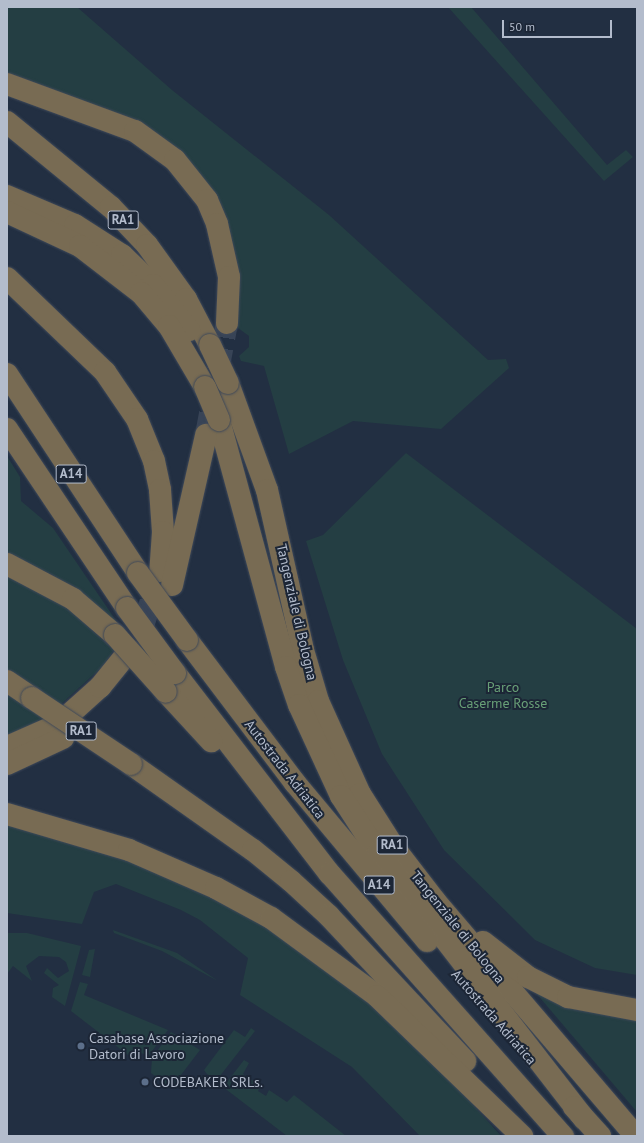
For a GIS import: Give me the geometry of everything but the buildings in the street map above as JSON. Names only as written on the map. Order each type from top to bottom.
[{"type":"highway","points":[[7,84],[135,131],[175,160],[207,200],[217,224],[229,277],[227,323]]},
{"type":"highway","name":"RA1","points":[[7,122],[105,202],[147,245],[186,299],[209,354]]},
{"type":"highway","points":[[7,196],[74,225],[122,255],[173,307],[209,354],[227,388],[222,424],[166,578],[160,490],[154,461],[138,419],[105,372],[7,278]]},
{"type":"highway","points":[[7,212],[80,246],[141,293],[169,326],[205,388],[222,424],[286,667],[299,705],[341,796],[378,853],[584,1118]]},
{"type":"highway","name":"Autostrada Adriatica","points":[[7,374],[138,572],[187,640],[344,842],[600,1136]]},
{"type":"highway","name":"Tangenziale di Bologna","points":[[222,424],[267,490],[303,650],[318,701],[350,775],[395,849],[522,1005],[636,1136]]},
{"type":"highway","name":"A14","points":[[7,428],[126,608],[170,682]]},
{"type":"highway","points":[[7,564],[73,599],[170,682]]},
{"type":"highway","points":[[79,716],[100,687],[128,664]]},
{"type":"highway","name":"RA1","points":[[7,681],[131,764],[253,850],[324,911],[418,1009],[532,1136]]},
{"type":"highway","name":"Autostrada Adriatica","points":[[170,682],[330,874],[563,1136]]},
{"type":"highway","points":[[7,748],[57,733],[7,764]]},
{"type":"highway","points":[[7,814],[135,852],[216,888],[271,918],[383,1002],[522,1136]]},
{"type":"highway","points":[[395,849],[478,938],[528,977],[568,997],[637,1010]]},
{"type":"green space","points":[[7,7],[77,7],[172,90],[329,215],[488,360],[506,359],[509,368],[441,429],[353,421],[289,454],[264,366],[241,361],[239,356],[249,347],[249,336],[238,328],[238,267],[230,232],[179,156],[7,79]]},
{"type":"green space","points":[[448,7],[471,7],[607,165],[626,150],[633,157],[604,181]]},
{"type":"green space","name":"Parco Caserme Rosse","points":[[406,453],[637,629],[637,975],[595,968],[535,940],[444,850],[382,754],[343,660],[306,541],[323,535]]},
{"type":"green space","points":[[7,456],[20,477],[21,501],[53,528],[117,622],[50,574],[7,554]]},
{"type":"green space","points":[[7,574],[56,598],[114,650],[102,667],[59,706],[24,731],[7,737]]},
{"type":"green space","points":[[7,821],[98,847],[245,912],[367,1000],[440,1068],[501,1136],[420,1136],[352,1067],[240,995],[248,958],[200,920],[181,910],[116,884],[94,892],[82,924],[7,913]]},
{"type":"green space","points":[[113,930],[177,953],[218,981],[162,951],[114,933]]},
{"type":"green space","points":[[7,933],[27,933],[81,946],[65,1006],[52,997],[53,988],[59,985],[44,973],[47,968],[58,978],[69,971],[66,962],[59,957],[39,956],[26,966],[32,981],[13,966],[7,974]]},
{"type":"green space","points":[[95,949],[90,977],[82,975],[89,950]]},
{"type":"green space","points":[[80,982],[88,984],[84,995],[168,1030],[149,1055],[140,1053],[132,1058],[71,1011]]},
{"type":"green space","points":[[530,986],[637,1018],[637,1112]]},
{"type":"green space","points":[[251,1028],[255,1031],[216,1081],[206,1073],[204,1070],[234,1030],[245,1037]]},
{"type":"green space","points":[[171,1032],[200,1050],[171,1088],[151,1073],[152,1058]]},
{"type":"green space","points":[[244,1060],[249,1063],[243,1074],[261,1086],[258,1091],[266,1096],[269,1090],[287,1102],[294,1095],[346,1136],[287,1136],[223,1087]]},
{"type":"tunnel","points":[[206,435],[227,323]]},
{"type":"tunnel","points":[[123,659],[144,623],[158,578]]},
{"type":"place","name":"Casabase Associazione Datori di Lavoro","points":[[81,1046]]},
{"type":"place","name":"CODEBAKER SRLs.","points":[[145,1082]]}]
